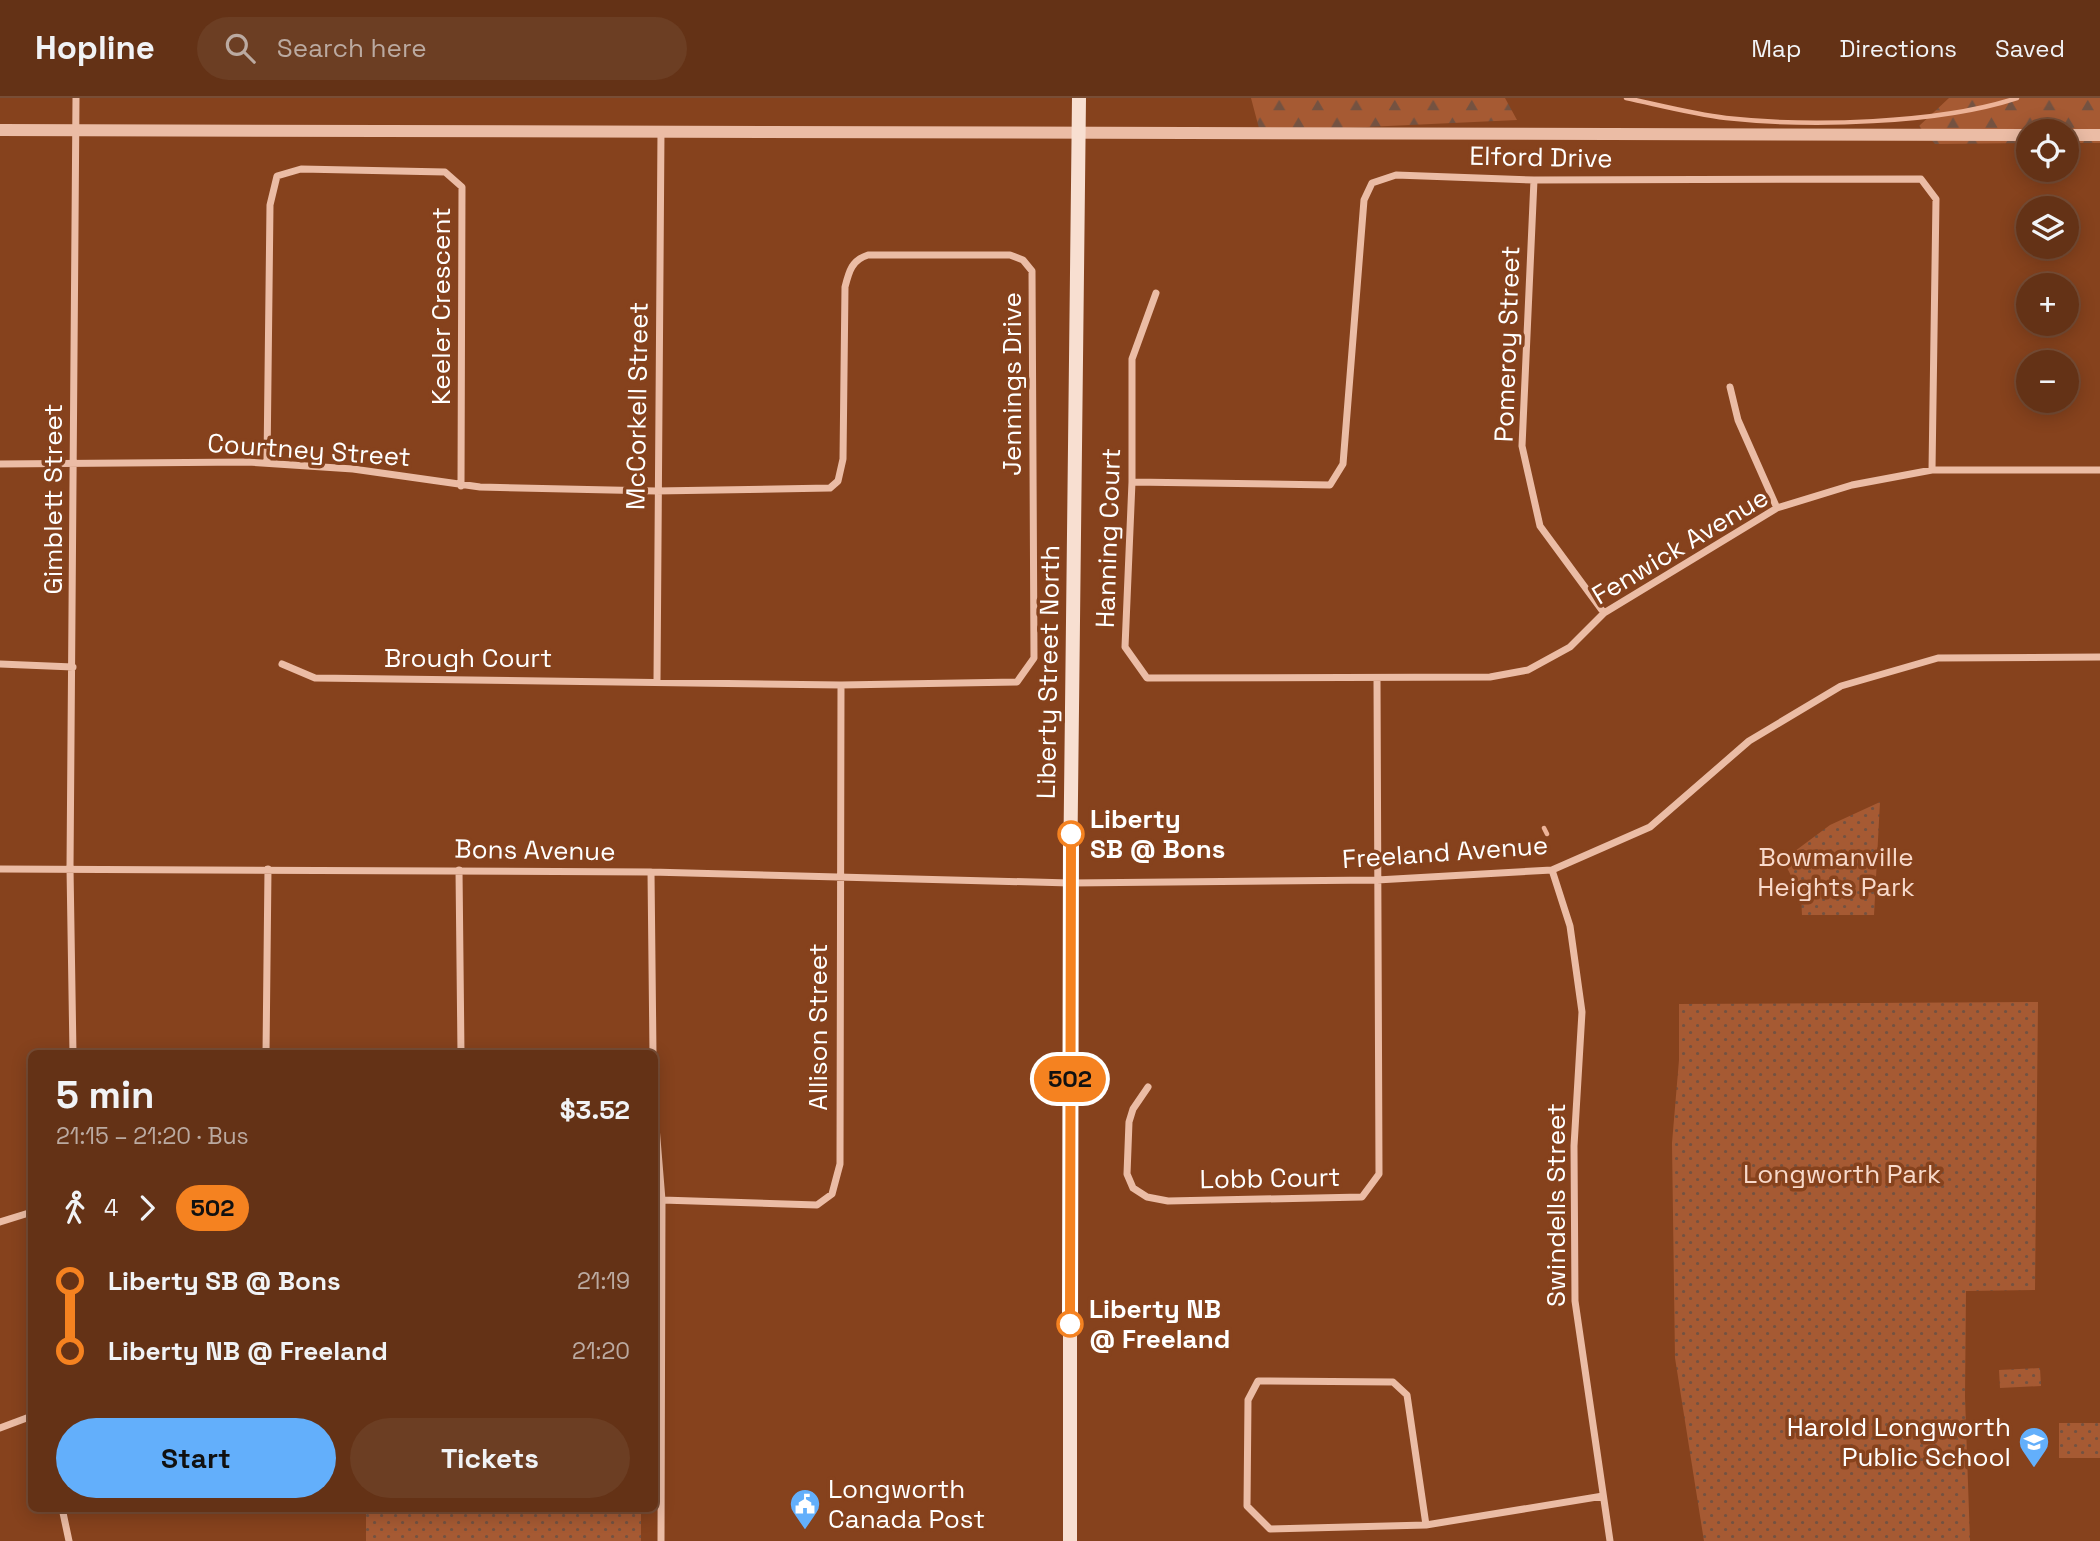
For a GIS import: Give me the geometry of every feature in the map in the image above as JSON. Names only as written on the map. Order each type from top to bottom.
[{"type":"main road","name":"Liberty Street North","points":[[1070,1541],[1070,883],[1079,98]]},
{"type":"street","name":"Gimblett Street","points":[[73,1050],[70,868],[76,98]]},
{"type":"street","points":[[0,130],[2016,135]]},
{"type":"street","name":"McCorkell Street","points":[[657,681],[656,491],[661,131]]},
{"type":"street","points":[[2079,135],[2100,135]]},
{"type":"street","name":"Keeler Crescent","points":[[267,463],[270,205],[277,176],[301,169],[445,172],[462,187],[461,485]]},
{"type":"street","name":"Elford Drive","points":[[1132,482],[1330,485],[1343,464],[1364,200],[1373,183],[1396,175],[1534,180],[1921,179],[1936,199],[1932,470]]},
{"type":"street","name":"Pomeroy Street","points":[[1534,180],[1522,446],[1540,526],[1604,613]]},
{"type":"street","name":"Jennings Drive","points":[[656,491],[817,490],[830,488],[838,481],[844,459],[845,287],[851,266],[859,258],[868,255],[1010,255],[1029,265],[1033,277],[1034,658],[1017,682],[841,685],[657,681]]},
{"type":"street","name":"Hanning Court","points":[[1156,293],[1132,359],[1132,482],[1125,647],[1147,678],[1377,678]]},
{"type":"street","points":[[1730,387],[1738,420],[1777,508]]},
{"type":"street","name":"Courtney Street","points":[[0,464],[267,463],[353,469],[461,485],[656,491]]},
{"type":"street","name":"Fenwick Avenue","points":[[1377,678],[1490,677],[1528,670],[1570,647],[1604,613],[1777,508],[1852,485],[1932,470],[2100,470]]},
{"type":"street","name":"Freeland Avenue","points":[[1070,883],[1377,880],[1552,870],[1650,827],[1749,741],[1842,686],[1938,658],[2100,657]]},
{"type":"street","points":[[0,664],[73,667]]},
{"type":"street","name":"Brough Court","points":[[282,664],[315,678],[657,681]]},
{"type":"street","points":[[1377,678],[1377,880]]},
{"type":"street","name":"Allison Street","points":[[662,1200],[817,1205],[832,1194],[840,1164],[841,685]]},
{"type":"street","name":"Bons Avenue","points":[[0,869],[651,872],[1070,883]]},
{"type":"street","points":[[266,1050],[268,869]]},
{"type":"street","points":[[459,870],[461,1050]]},
{"type":"street","name":"Swindells Street","points":[[1552,870],[1570,926],[1582,1012],[1574,1146],[1575,1301],[1610,1541]]},
{"type":"street","points":[[651,872],[653,1050]]},
{"type":"street","name":"Lobb Court","points":[[1148,1087],[1133,1109],[1126,1157],[1127,1174],[1133,1188],[1147,1197],[1168,1201],[1362,1197],[1380,1174],[1377,880]]},
{"type":"street","points":[[658,1151],[662,1200],[659,1399],[661,1541]]},
{"type":"street","points":[[0,1222],[28,1213]]},
{"type":"street","points":[[1426,1525],[1407,1395],[1393,1382],[1258,1381],[1248,1401],[1247,1506],[1270,1528],[1426,1525],[1603,1496]]},
{"type":"street","points":[[0,1428],[28,1418]]},
{"type":"street","points":[[63,1512],[69,1541]]},
{"type":"green space","points":[[1251,98],[1505,98],[1517,120],[1260,132]]},
{"type":"green space","points":[[1949,98],[2100,98],[2100,143],[2079,143],[2079,119],[2016,119],[2016,143],[1935,144],[1919,126]]},
{"type":"green space","name":"Bowmanville Heights Park","points":[[1880,802],[1874,915],[1802,915],[1801,895],[1783,860],[1830,825]]},
{"type":"green space","name":"Longworth Park","points":[[2038,1002],[2035,1290],[1966,1291],[1965,1397],[1970,1541],[1704,1541],[1675,1358],[1672,1143],[1679,1060],[1679,1004]]},
{"type":"green space","points":[[2040,1368],[2041,1386],[2000,1388],[1999,1370]]},
{"type":"green space","points":[[2059,1423],[2100,1423],[2100,1458],[2059,1458]]},
{"type":"green space","points":[[366,1512],[641,1512],[641,1541],[366,1541]]},
{"type":"waterway","points":[[1626,98],[1726,118],[1795,122],[1912,118],[1985,107],[2017,98]]},
{"type":"waterway","points":[[1544,828],[1547,834]]},
{"type":"bus line","name":"502","points":[[1070,1324],[1071,834]]},
{"type":"place","name":"Liberty SB @ Bons","points":[[1071,834]]},
{"type":"place","name":"Liberty NB @ Freeland","points":[[1070,1324]]},
{"type":"place","name":"Harold Longworth Public School","points":[[2034,1469]]},
{"type":"place","name":"Longworth Canada Post","points":[[805,1531]]}]
